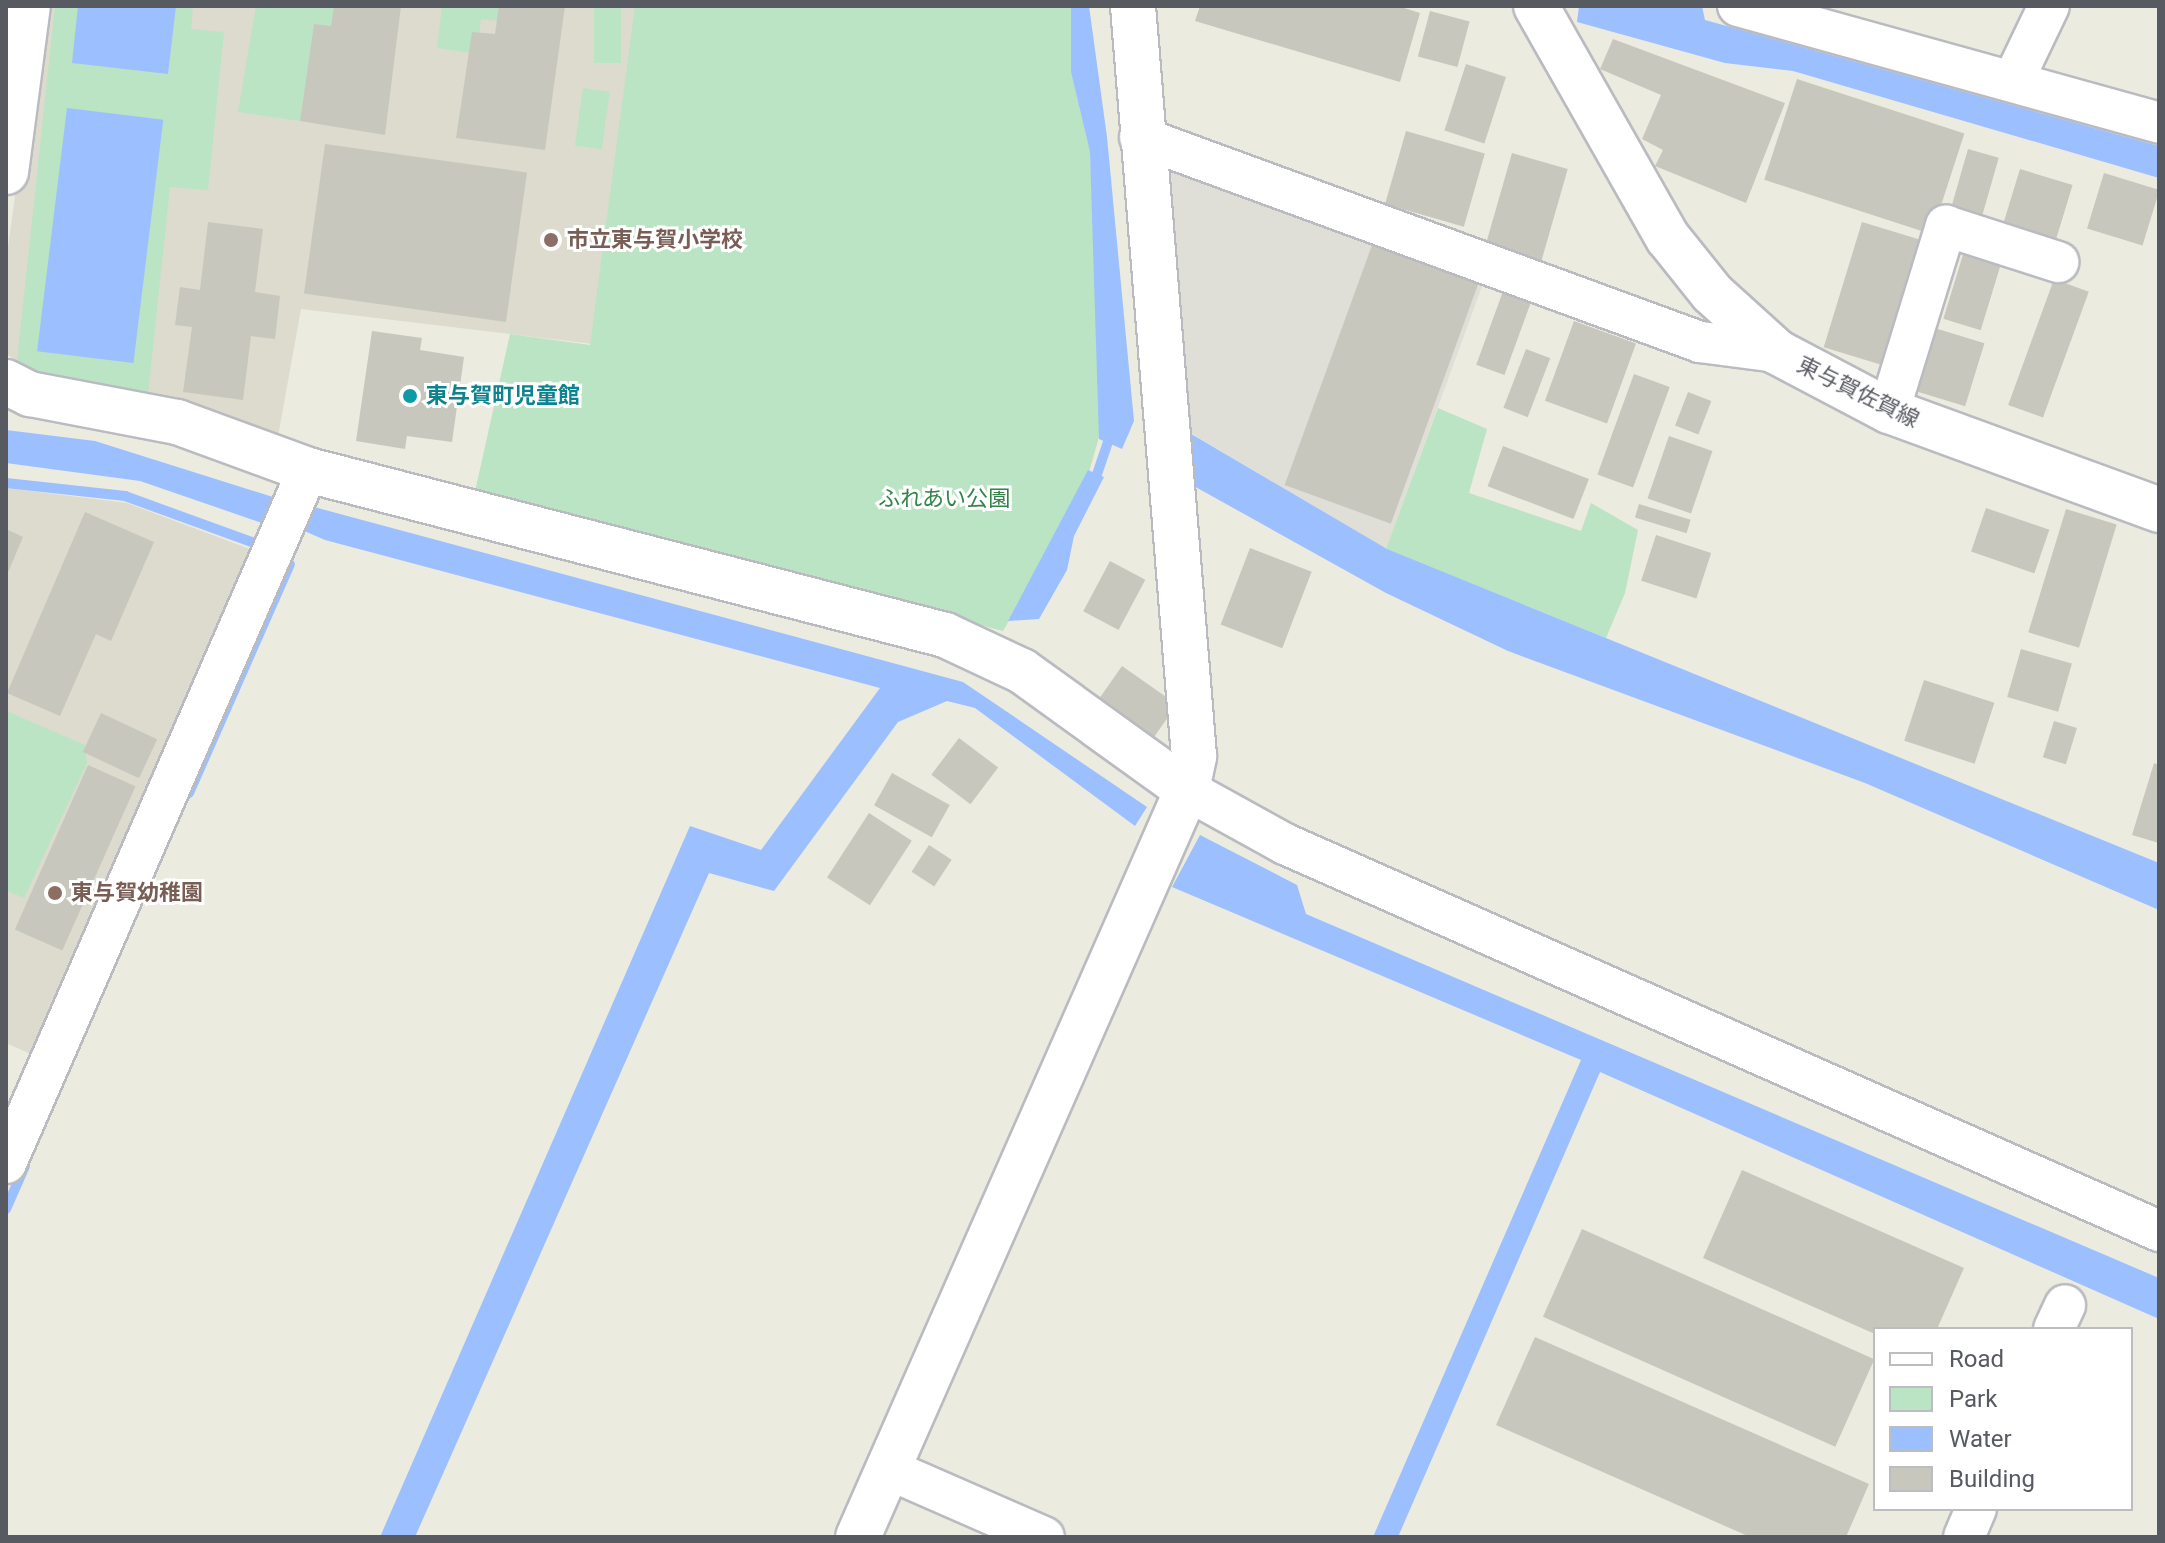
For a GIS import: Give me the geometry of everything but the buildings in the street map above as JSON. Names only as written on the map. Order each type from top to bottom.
[{"type":"street","points":[[6,172],[28,6]]},
{"type":"street","points":[[858,1537],[1187,790],[1194,756],[1191,693],[1140,137],[1133,6]]},
{"type":"street","name":"東与賀佐賀線","points":[[1536,6],[1668,238],[1712,293],[1777,352],[1889,411],[2159,510]]},
{"type":"street","points":[[1738,6],[2159,123]]},
{"type":"street","points":[[2013,81],[2049,6]]},
{"type":"street","points":[[1140,137],[1700,342],[1777,352]]},
{"type":"street","points":[[1889,411],[1946,226],[2058,262]]},
{"type":"street","points":[[6,382],[30,394],[177,422],[308,470],[945,635],[1017,667],[1187,790],[1285,844],[2159,1231]]},
{"type":"street","points":[[6,1163],[308,470]]},
{"type":"street","points":[[888,1469],[1044,1537]]},
{"type":"street","points":[[1964,1537],[1975,1511]]},
{"type":"shaded area","name":"市立東与賀小学校","points":[[41,6],[1071,6],[1071,72],[1090,152],[1101,405],[301,309],[277,442],[158,396],[42,376],[6,354],[6,262]]},
{"type":"shaded area","points":[[1191,161],[1488,270],[1386,549],[1194,435],[1186,438],[1162,178]]},
{"type":"shaded area","name":"東与賀幼稚園","points":[[6,488],[127,503],[255,551],[33,1055],[6,1043]]},
{"type":"green space","points":[[55,6],[193,6],[191,29],[224,32],[208,190],[170,187],[148,394],[42,376],[17,361]]},
{"type":"green space","points":[[256,6],[334,6],[331,26],[314,24],[300,121],[238,112]]},
{"type":"green space","points":[[442,6],[500,6],[498,21],[481,19],[477,54],[437,48]]},
{"type":"green space","points":[[594,6],[621,6],[621,63],[594,63]]},
{"type":"green space","name":"ふれあい公園","points":[[635,6],[1071,6],[1071,72],[1090,152],[1102,427],[1084,489],[1003,631],[474,496],[510,334],[590,345]]},
{"type":"green space","points":[[583,88],[610,92],[602,149],[575,145]]},
{"type":"green space","points":[[1438,408],[1487,429],[1469,493],[1581,531],[1591,503],[1638,530],[1625,593],[1606,638],[1386,549]]},
{"type":"green space","points":[[6,711],[85,745],[87,763],[24,898],[6,890]]},
{"type":"water","points":[[78,6],[176,6],[168,74],[72,63]]},
{"type":"water","points":[[1071,6],[1089,6],[1107,137],[1134,421],[1122,449],[1099,439],[1090,152],[1071,72]]},
{"type":"water","points":[[1579,6],[1702,6],[1705,20],[2159,146],[2159,178],[1793,71],[1725,63],[1577,22]]},
{"type":"water","points":[[67,108],[163,120],[133,363],[37,351]]},
{"type":"water","points":[[6,430],[95,441],[276,498],[265,524],[140,481],[6,463]]},
{"type":"water","points":[[1193,435],[1387,549],[2159,863],[2159,910],[1865,783],[1508,651],[1386,593],[1192,485],[1186,438]]},
{"type":"water","points":[[1088,470],[1104,477],[1074,536],[1067,570],[1039,619],[1008,621]]},
{"type":"water","points":[[314,507],[963,682],[1147,807],[1135,826],[975,708],[947,701],[898,722],[774,891],[709,873],[415,1537],[380,1537],[690,826],[761,850],[880,688],[325,540],[302,530]]},
{"type":"water","points":[[1200,835],[1297,885],[1306,914],[2159,1278],[2159,1319],[1600,1072],[1398,1537],[1373,1537],[1581,1060],[1172,887]]},
{"type":"waterway","points":[[1093,486],[1111,433]]},
{"type":"waterway","points":[[6,483],[125,496],[257,544]]},
{"type":"waterway","points":[[189,793],[290,564]]},
{"type":"waterway","points":[[6,1209],[25,1166]]},
{"type":"place","name":"市立東与賀小学校","points":[[551,240]]},
{"type":"place","name":"東与賀町児童館","points":[[410,396]]},
{"type":"place","name":"東与賀幼稚園","points":[[55,893]]}]
